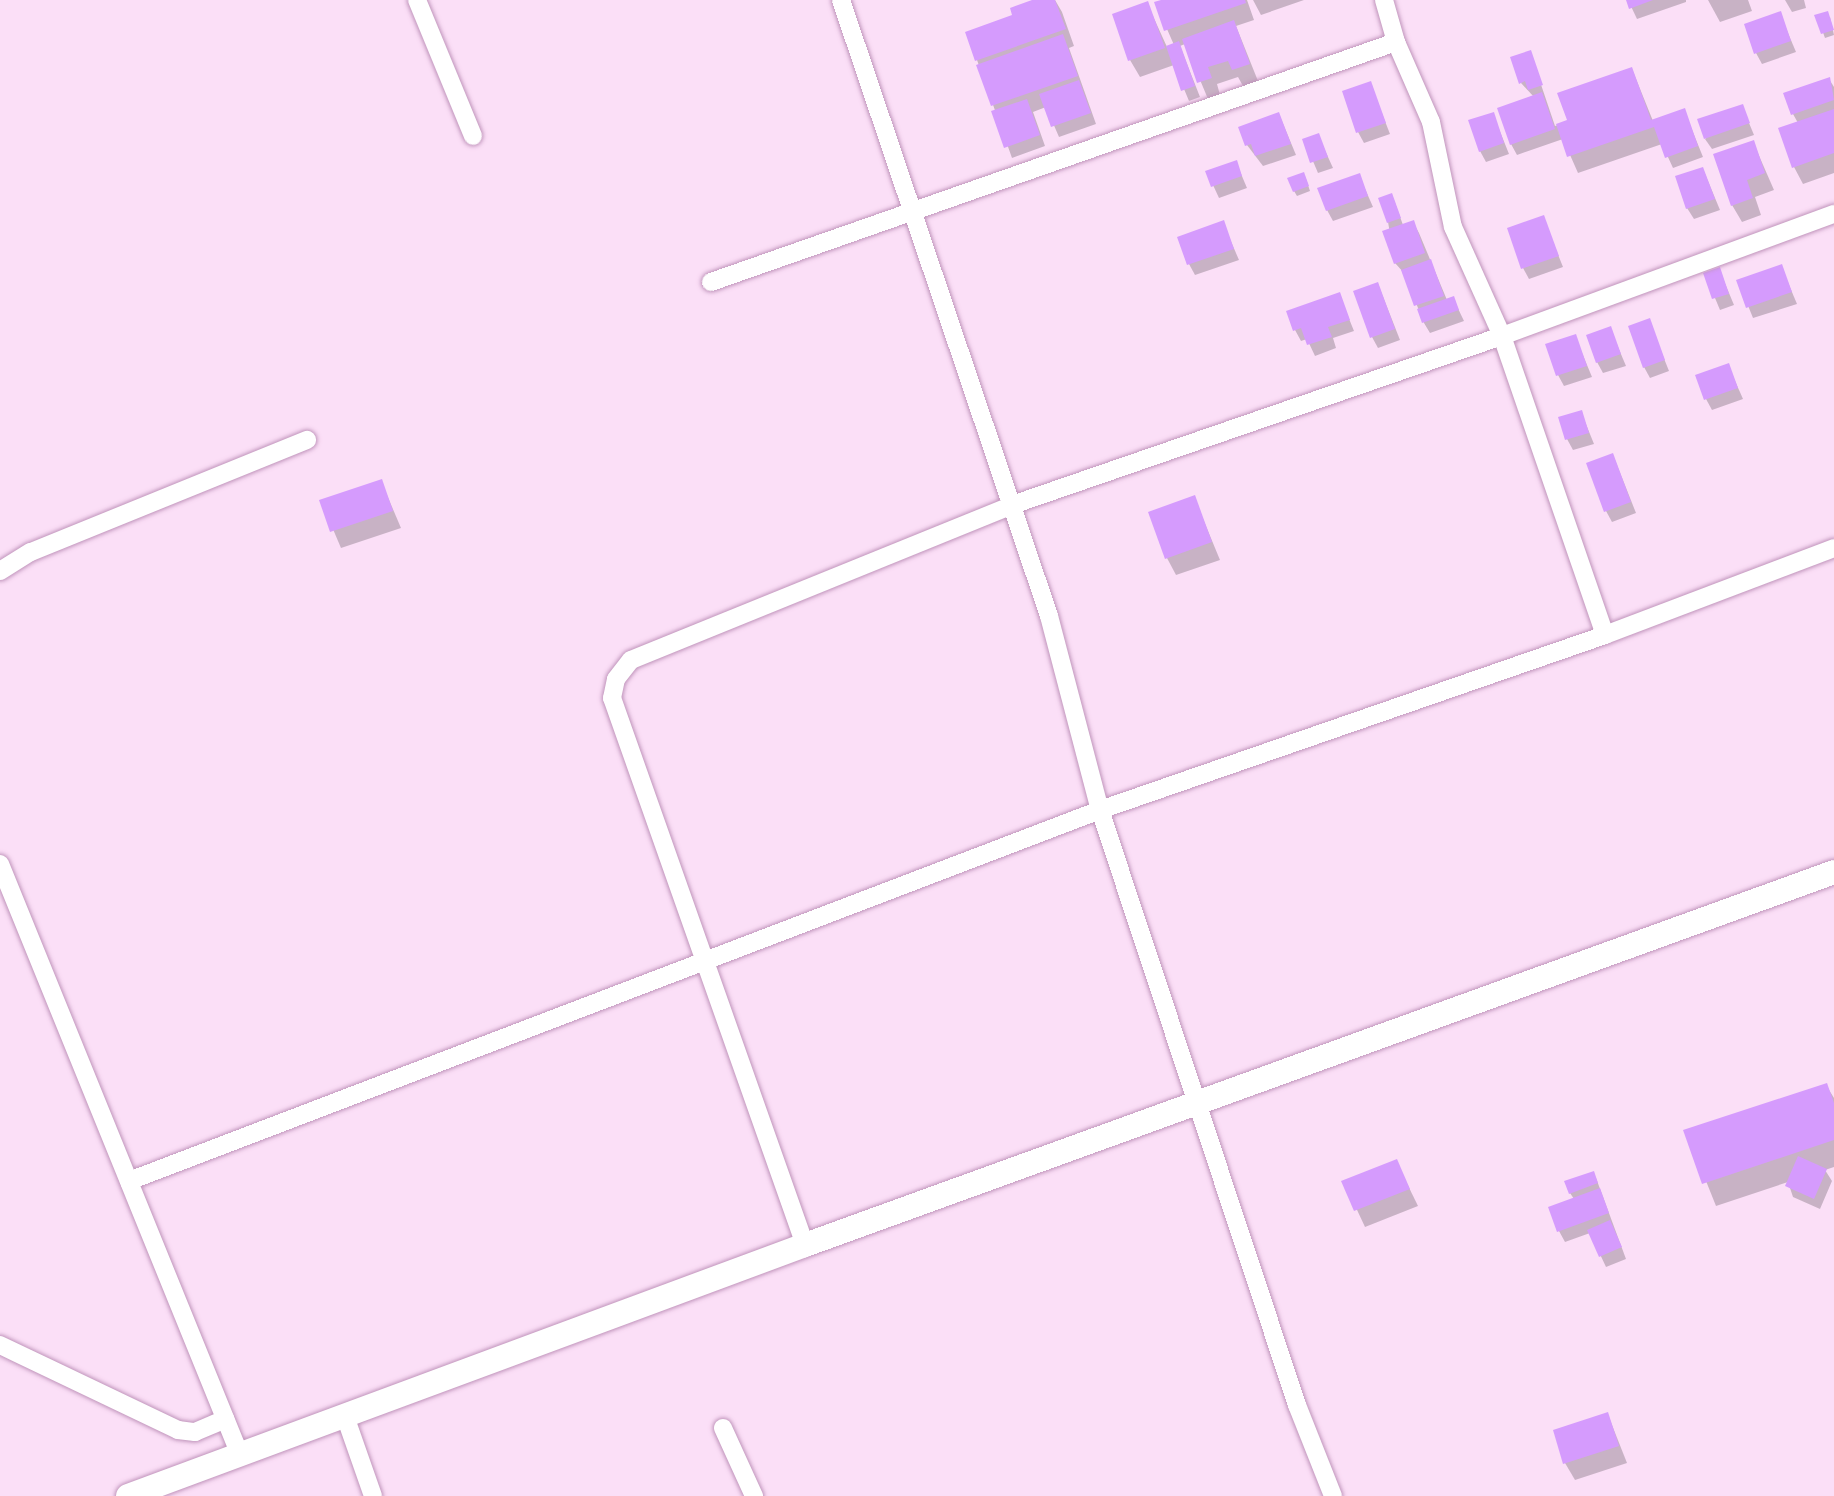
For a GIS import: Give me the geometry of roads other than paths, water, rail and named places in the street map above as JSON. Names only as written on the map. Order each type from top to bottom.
[{"type":"street","points":[[417,0],[473,136]]},
{"type":"street","points":[[842,0],[1049,616],[1100,810],[1199,1100],[1297,1405],[1332,1496]]},
{"type":"street","points":[[1384,0],[1396,42],[1431,122],[1453,228],[1502,336],[1605,635]]},
{"type":"street","points":[[711,282],[913,214],[1396,42]]},
{"type":"street","points":[[805,1245],[702,963],[612,698],[616,678],[631,660],[1012,505],[1502,336],[1834,214]]},
{"type":"street","points":[[0,571],[31,552],[307,440]]},
{"type":"street","points":[[129,1181],[1100,810],[1605,635],[1834,548]]},
{"type":"street","points":[[0,864],[240,1455]]},
{"type":"street","points":[[128,1496],[1199,1100],[1834,872]]},
{"type":"street","points":[[0,1345],[178,1430],[195,1432],[225,1419]]},
{"type":"street","points":[[345,1416],[373,1496]]},
{"type":"street","points":[[723,1428],[754,1496]]}]
